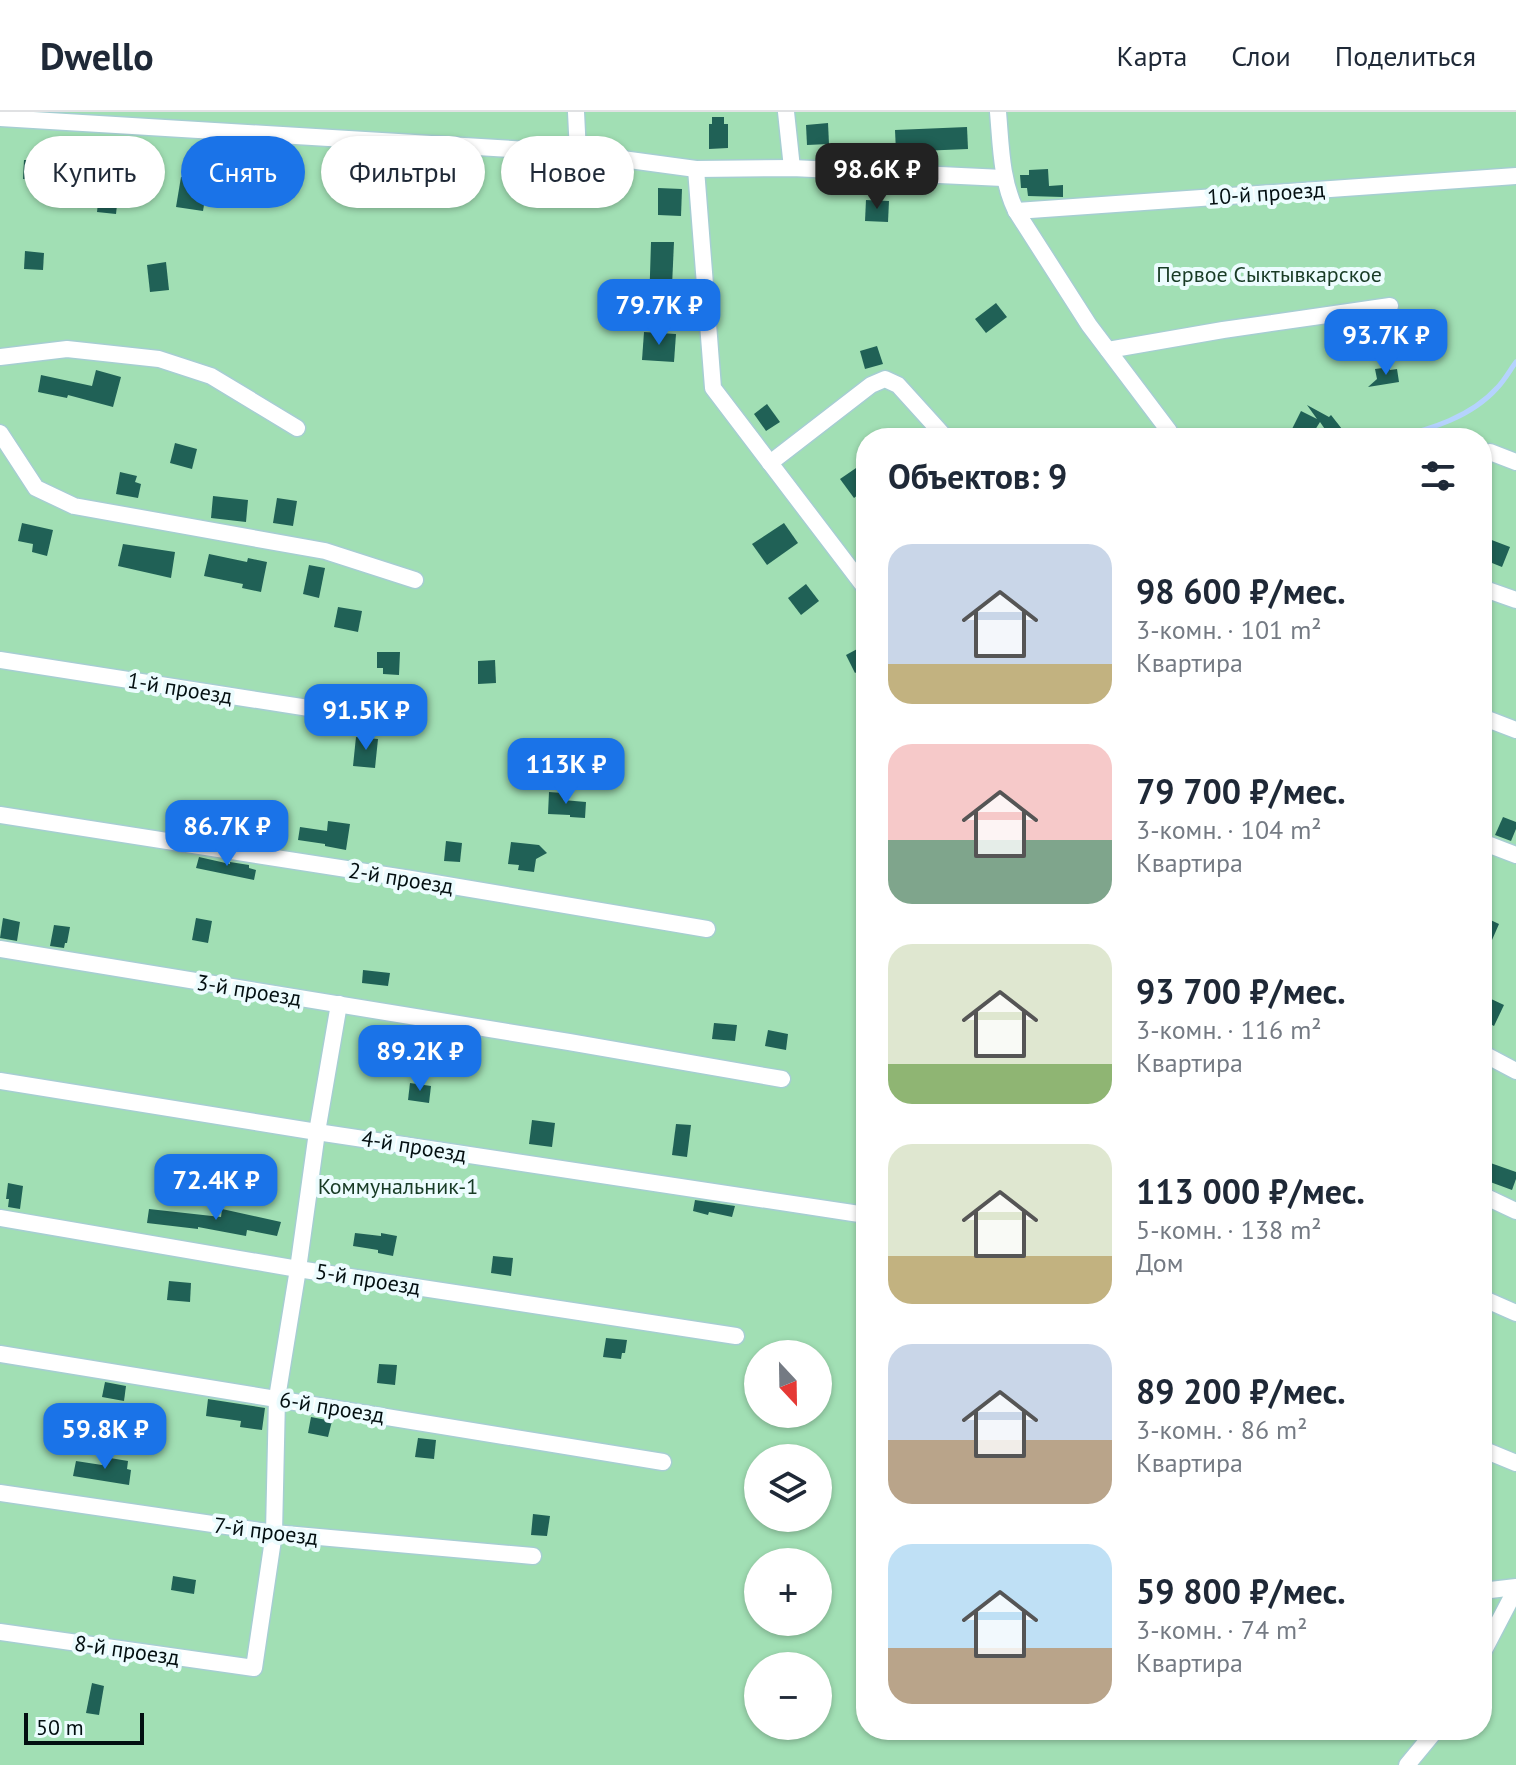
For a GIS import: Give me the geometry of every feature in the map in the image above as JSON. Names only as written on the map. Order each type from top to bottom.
[{"type":"street","points":[[576,112],[577,136]]},
{"type":"street","points":[[786,112],[792,168]]},
{"type":"street","points":[[998,112],[1003,178],[1016,211],[1089,325],[1167,428]]},
{"type":"street","points":[[0,118],[501,148]]},
{"type":"street","points":[[634,161],[696,169],[792,168],[1003,178]]},
{"type":"street","points":[[696,169],[713,388],[856,576]]},
{"type":"street","name":"10-й проезд","points":[[1016,211],[1516,176]]},
{"type":"street","points":[[1108,350],[1390,306]]},
{"type":"street","points":[[0,357],[67,349],[159,359],[211,376],[297,428]]},
{"type":"street","points":[[770,463],[871,385],[885,379],[898,385],[937,428]]},
{"type":"street","points":[[0,433],[36,488],[74,506],[325,551],[415,580]]},
{"type":"street","points":[[1492,453],[1516,462]]},
{"type":"street","points":[[1492,592],[1516,600]]},
{"type":"street","name":"1-й проезд","points":[[0,660],[360,716]]},
{"type":"street","points":[[1492,721],[1516,730]]},
{"type":"street","name":"2-й проезд","points":[[0,815],[707,929]]},
{"type":"street","points":[[1492,846],[1516,855]]},
{"type":"street","name":"3-й проезд","points":[[0,949],[782,1079]]},
{"type":"street","points":[[274,1533],[277,1398],[339,1004]]},
{"type":"street","points":[[1492,1058],[1516,1071]]},
{"type":"street","name":"4-й проезд","points":[[0,1081],[856,1213]]},
{"type":"street","points":[[1492,1200],[1516,1211]]},
{"type":"street","name":"5-й проезд","points":[[0,1218],[298,1269],[736,1336]]},
{"type":"street","points":[[1492,1302],[1516,1313]]},
{"type":"street","name":"6-й проезд","points":[[0,1354],[663,1462]]},
{"type":"street","points":[[1492,1453],[1516,1463]]},
{"type":"street","name":"7-й проезд","points":[[0,1493],[274,1533],[533,1556]]},
{"type":"street","name":"8-й проезд","points":[[0,1632],[254,1668],[274,1533]]},
{"type":"street","points":[[1492,1590],[1516,1588]]},
{"type":"street","points":[[1492,1635],[1516,1588]]},
{"type":"street","points":[[1407,1765],[1428,1740]]},
{"type":"green space","points":[[0,112],[1516,112],[1516,1765],[0,1765]]},
{"type":"building","points":[[712,117],[724,117],[724,124],[728,124],[728,148],[709,149]]},
{"type":"building","points":[[828,123],[829,144],[807,145],[806,125]]},
{"type":"building","points":[[967,127],[968,149],[896,152],[895,130]]},
{"type":"building","points":[[1048,169],[1049,186],[1063,185],[1063,197],[1028,196],[1027,188],[1021,188],[1020,175],[1029,175],[1029,170]]},
{"type":"building","points":[[181,177],[181,208],[176,207]]},
{"type":"building","points":[[658,188],[682,189],[681,216],[658,215]]},
{"type":"building","points":[[866,200],[889,201],[888,222],[865,221]]},
{"type":"building","points":[[97,208],[117,208],[116,214],[97,212]]},
{"type":"building","points":[[651,242],[674,242],[671,308],[649,308]]},
{"type":"building","points":[[25,251],[44,253],[43,270],[24,269]]},
{"type":"building","points":[[166,262],[169,290],[150,292],[147,265]]},
{"type":"building","points":[[996,303],[1007,317],[986,333],[975,319]]},
{"type":"building","points":[[644,332],[676,334],[674,362],[642,360]]},
{"type":"building","points":[[877,346],[883,364],[865,369],[860,351]]},
{"type":"building","points":[[1390,367],[1390,370],[1397,369],[1399,382],[1368,387],[1377,379],[1375,369]]},
{"type":"building","points":[[96,370],[121,377],[113,407],[68,395],[67,398],[38,392],[41,375],[92,386]]},
{"type":"building","points":[[767,404],[780,422],[766,431],[754,414]]},
{"type":"building","points":[[1307,405],[1329,417],[1331,415],[1341,428],[1324,428],[1320,422],[1316,428],[1292,428],[1301,411],[1317,419]]},
{"type":"building","points":[[175,443],[197,449],[192,469],[170,463]]},
{"type":"building","points":[[856,468],[856,496],[854,498],[840,479]]},
{"type":"building","points":[[120,472],[137,476],[135,482],[141,484],[138,498],[116,494]]},
{"type":"building","points":[[213,496],[248,500],[246,522],[211,518]]},
{"type":"building","points":[[277,498],[297,501],[293,526],[273,523]]},
{"type":"building","points":[[22,523],[53,530],[47,556],[32,552],[33,544],[18,541]]},
{"type":"building","points":[[784,523],[798,543],[767,565],[752,544]]},
{"type":"building","points":[[1492,540],[1510,547],[1502,567],[1492,563]]},
{"type":"building","points":[[123,544],[175,552],[171,578],[118,566]]},
{"type":"building","points":[[209,554],[247,562],[248,558],[267,562],[261,592],[242,588],[243,584],[204,576]]},
{"type":"building","points":[[309,565],[325,568],[319,598],[303,594]]},
{"type":"building","points":[[806,584],[819,601],[801,615],[788,598]]},
{"type":"building","points":[[338,607],[362,611],[358,632],[334,627]]},
{"type":"building","points":[[856,650],[855,673],[846,655]]},
{"type":"building","points":[[377,652],[400,652],[399,675],[383,674],[383,668],[377,668]]},
{"type":"building","points":[[495,660],[496,683],[478,684],[478,661]]},
{"type":"building","points":[[356,737],[378,739],[375,768],[353,766]]},
{"type":"building","points":[[549,792],[563,793],[563,800],[586,802],[585,818],[548,814]]},
{"type":"building","points":[[1503,817],[1516,822],[1511,841],[1495,835]]},
{"type":"building","points":[[328,821],[350,824],[346,850],[298,840],[300,827],[327,831]]},
{"type":"building","points":[[446,841],[462,843],[460,862],[444,861]]},
{"type":"building","points":[[511,842],[539,845],[547,853],[536,859],[534,872],[518,870],[519,865],[508,864]]},
{"type":"building","points":[[199,857],[249,865],[249,868],[256,870],[254,880],[196,868]]},
{"type":"building","points":[[3,918],[20,922],[17,941],[0,938]]},
{"type":"building","points":[[196,918],[212,921],[208,943],[192,940]]},
{"type":"building","points":[[1492,921],[1499,924],[1492,940]]},
{"type":"building","points":[[54,925],[70,927],[64,948],[50,946]]},
{"type":"building","points":[[363,970],[390,973],[388,986],[362,983]]},
{"type":"building","points":[[1492,999],[1504,1005],[1492,1025]]},
{"type":"building","points":[[714,1023],[737,1025],[735,1041],[712,1039]]},
{"type":"building","points":[[768,1030],[788,1034],[786,1050],[765,1046]]},
{"type":"building","points":[[410,1083],[431,1086],[429,1103],[408,1100]]},
{"type":"building","points":[[532,1120],[555,1123],[552,1147],[529,1144]]},
{"type":"building","points":[[676,1124],[691,1125],[687,1157],[672,1155]]},
{"type":"building","points":[[1492,1164],[1516,1172],[1512,1190],[1492,1183]]},
{"type":"building","points":[[8,1183],[23,1186],[20,1209],[8,1207]]},
{"type":"building","points":[[695,1200],[735,1206],[732,1217],[693,1211]]},
{"type":"building","points":[[149,1209],[221,1217],[222,1209],[281,1222],[277,1236],[247,1230],[246,1236],[198,1227],[147,1223]]},
{"type":"building","points":[[355,1233],[397,1236],[393,1256],[353,1246]]},
{"type":"building","points":[[493,1256],[513,1258],[511,1276],[491,1273]]},
{"type":"building","points":[[169,1281],[191,1283],[190,1302],[167,1300]]},
{"type":"building","points":[[606,1338],[627,1340],[621,1359],[603,1357]]},
{"type":"building","points":[[379,1364],[397,1365],[395,1385],[377,1383]]},
{"type":"building","points":[[105,1382],[126,1386],[124,1401],[102,1397]]},
{"type":"building","points":[[208,1399],[265,1408],[262,1430],[240,1427],[241,1421],[206,1416]]},
{"type":"building","points":[[311,1417],[332,1421],[328,1437],[308,1433]]},
{"type":"building","points":[[418,1438],[436,1440],[434,1459],[415,1457]]},
{"type":"building","points":[[104,1457],[128,1461],[127,1469],[131,1470],[129,1485],[73,1476],[76,1461],[102,1465]]},
{"type":"building","points":[[533,1514],[550,1516],[547,1536],[531,1535]]},
{"type":"building","points":[[173,1576],[196,1580],[194,1594],[171,1590]]},
{"type":"building","points":[[92,1683],[104,1686],[99,1715],[86,1713]]},
{"type":"waterway","points":[[1429,428],[1463,414],[1487,398],[1516,362]]},
{"type":"park label","name":"Первое Сыктывкарское","points":[[1269,274]]},
{"type":"park label","name":"Коммунальник-1","points":[[398,1186]]}]
